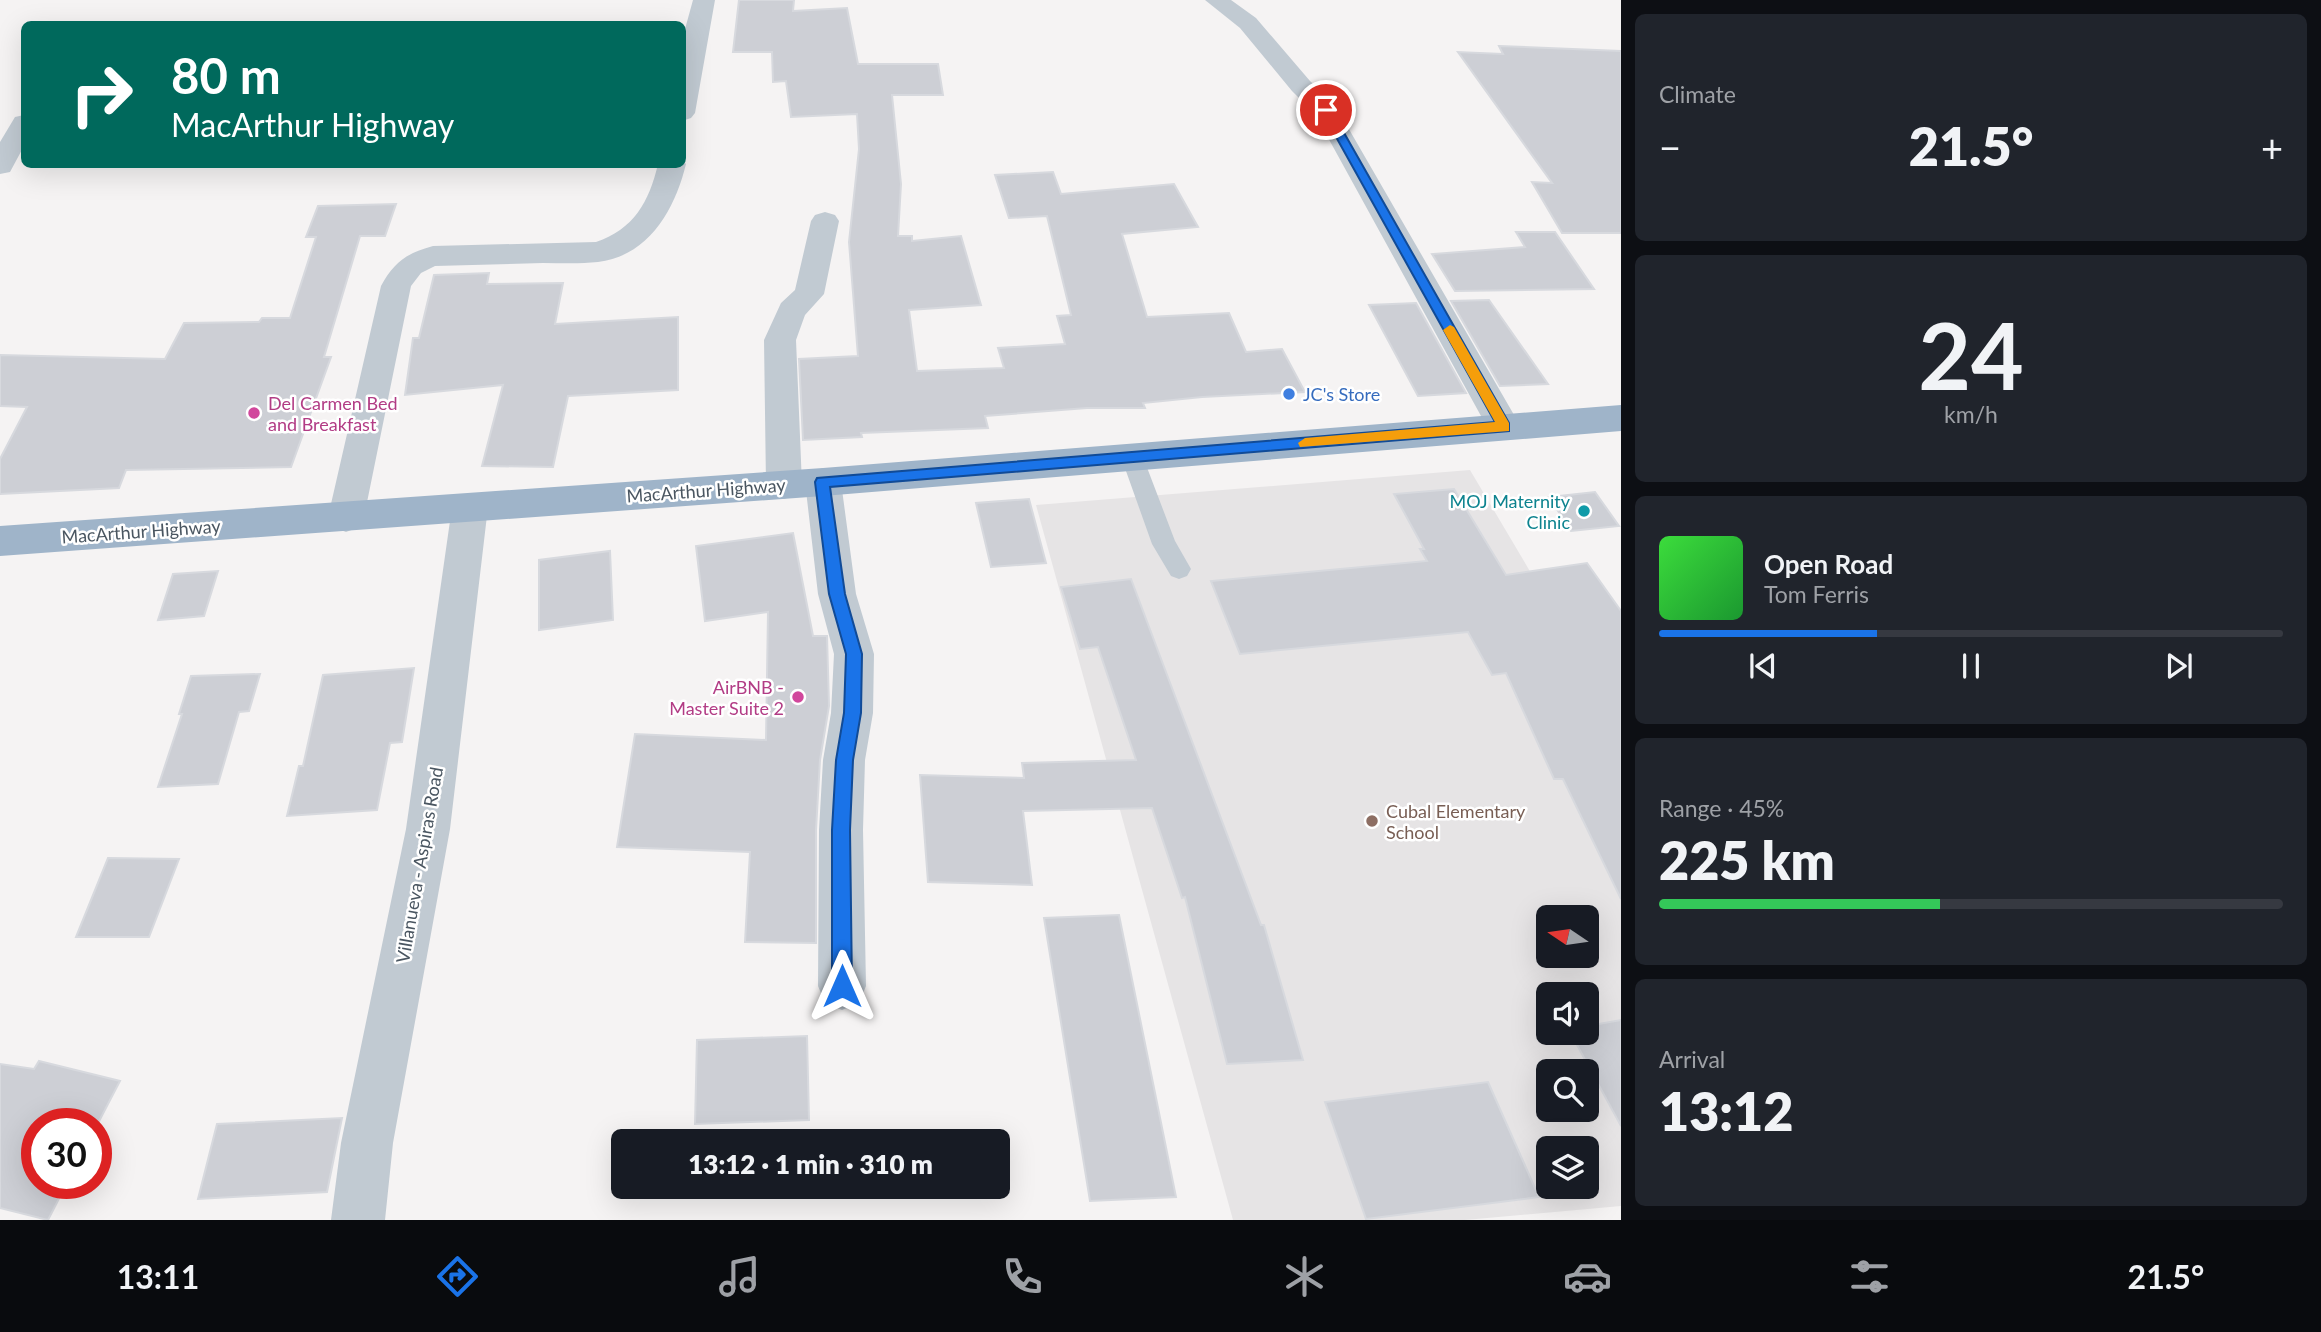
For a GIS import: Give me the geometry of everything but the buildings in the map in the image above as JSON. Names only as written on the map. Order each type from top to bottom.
[{"type":"highway","name":"MacArthur Highway","points":[[0,541],[803,483],[1621,418]]},
{"type":"street","points":[[686,90],[704,0]]},
{"type":"street","points":[[1216,0],[1248,23],[1301,86],[1326,110],[1504,427]]},
{"type":"street","points":[[0,166],[21,128]]},
{"type":"street","points":[[346,517],[396,285],[403,271],[415,261],[433,256],[599,252],[624,245],[638,233],[657,208],[671,168]]},
{"type":"street","points":[[825,221],[810,294],[792,310],[780,340],[803,483],[854,654],[852,713],[844,760],[841,830],[842,986]]},
{"type":"street","name":"Villanueva - Aspiras Road","points":[[358,1220],[368,1143],[428,829],[470,508]]},
{"type":"lane","points":[[1132,457],[1164,544],[1179,569]]},
{"type":"shaded area","name":"Cubal Elementary School","points":[[1470,470],[1621,725],[1621,1206],[1465,1220],[1233,1220],[1036,505]]},
{"type":"slow traffic","points":[[1305,443],[1504,427],[1450,330]]},
{"type":"place","name":"JC's Store","points":[[1289,394]]},
{"type":"place","name":"Del Carmen Bed and Breakfast","points":[[254,413]]},
{"type":"place","name":"MOJ Maternity Clinic","points":[[1584,511]]},
{"type":"place","name":"AirBNB - Master Suite 2","points":[[798,697]]},
{"type":"place","name":"Cubal Elementary School","points":[[1372,821]]},
{"type":"route","points":[[842,986],[841,830],[844,760],[852,713],[854,654],[837,594],[822,482],[1504,427],[1326,110]]}]
